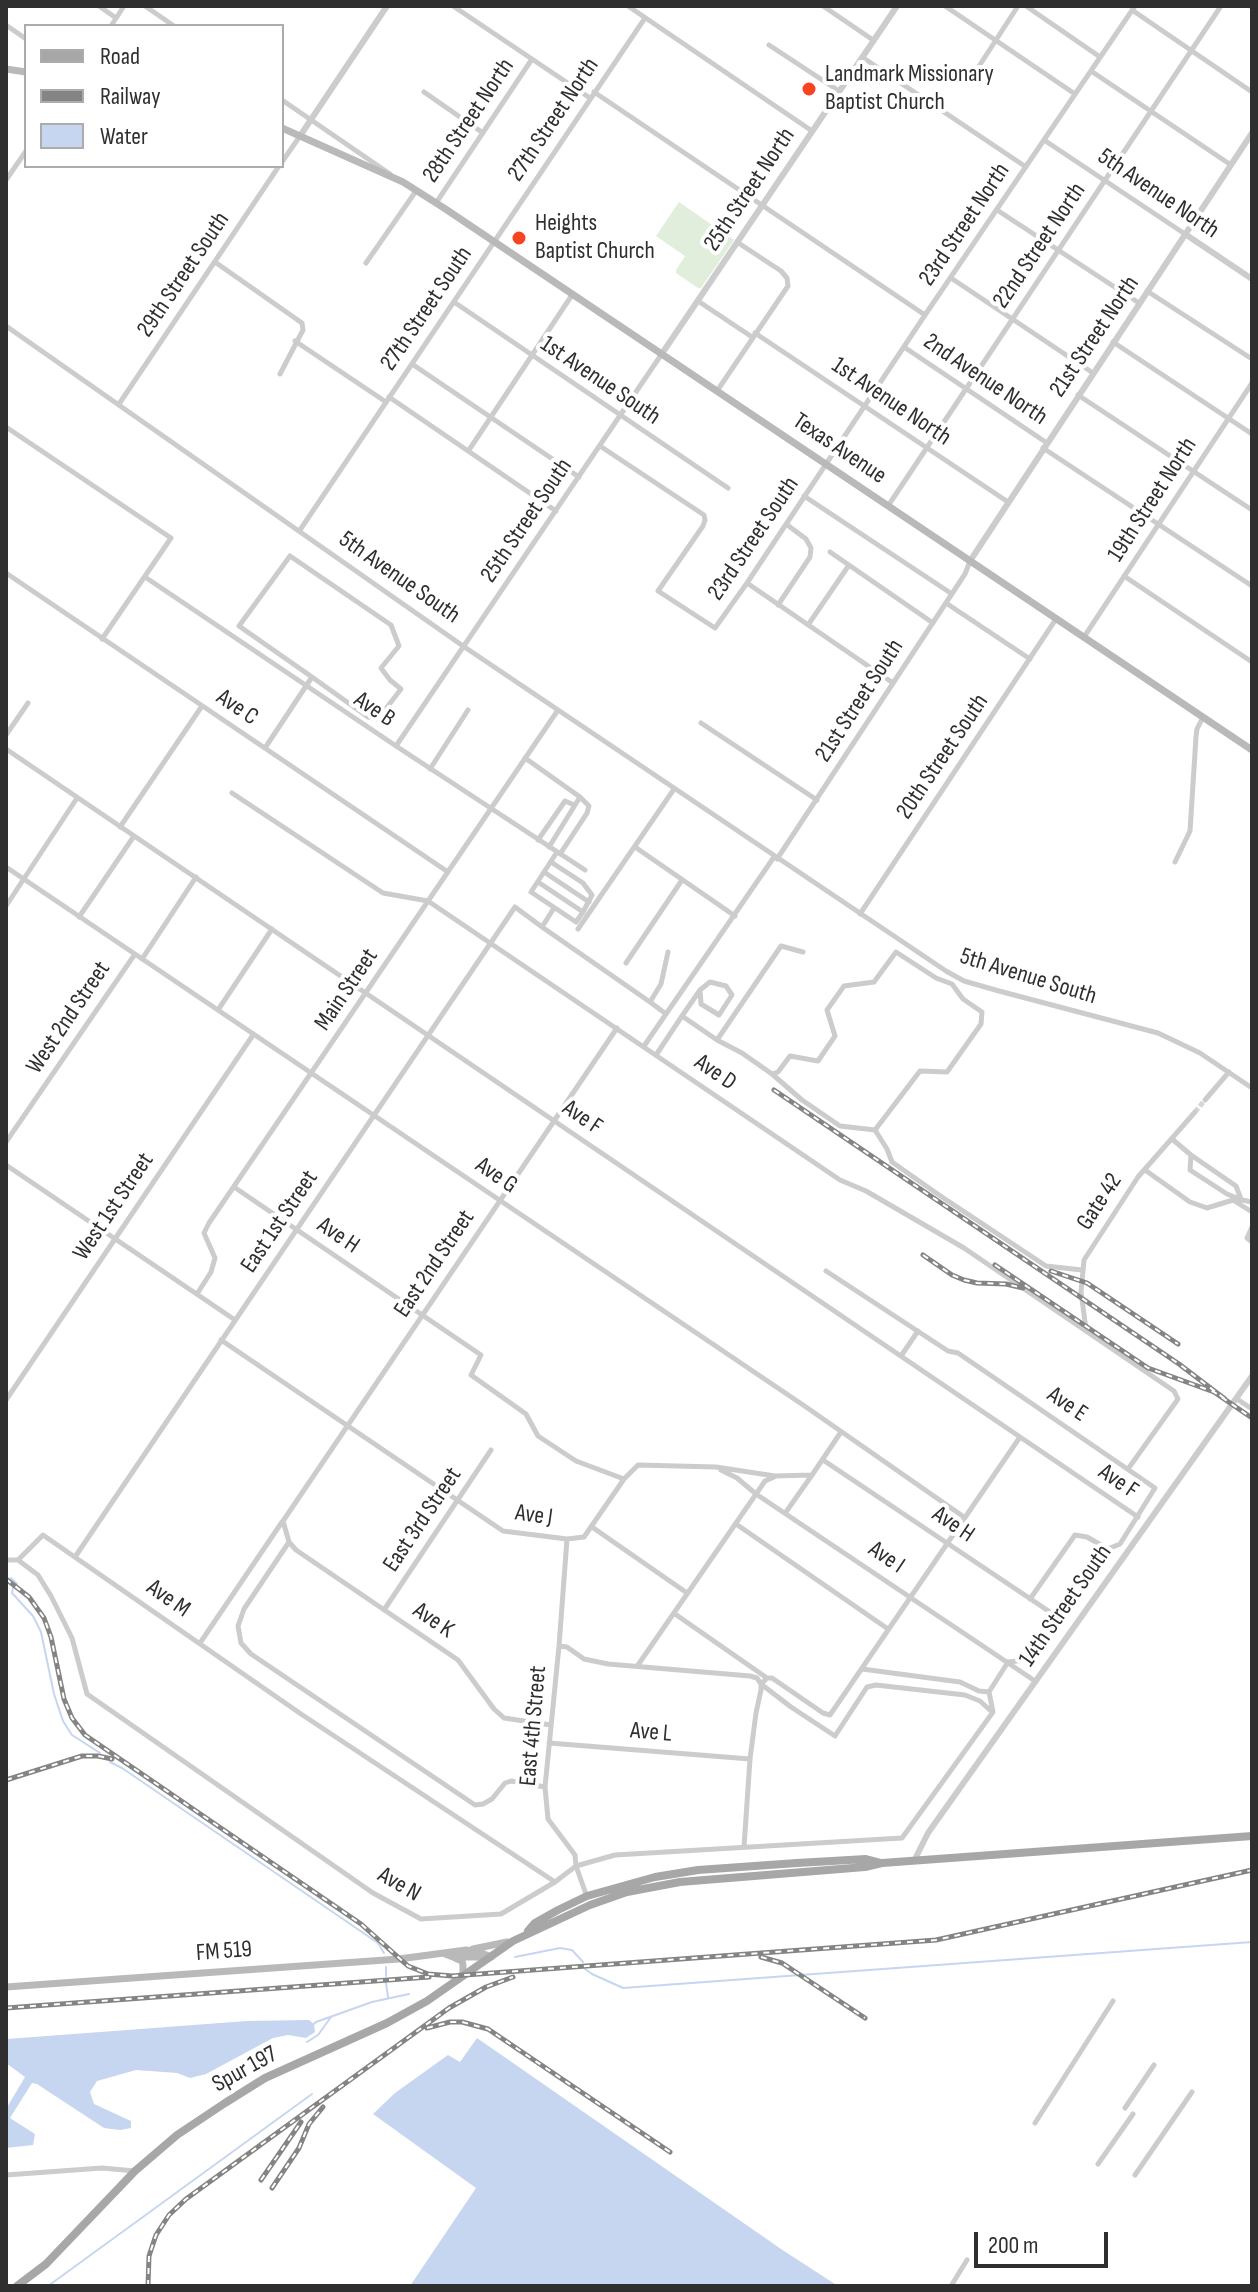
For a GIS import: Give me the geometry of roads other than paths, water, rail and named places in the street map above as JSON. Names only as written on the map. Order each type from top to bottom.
[{"type":"main road","name":"Texas Avenue","points":[[284,129],[403,182],[436,203],[1251,748]]},
{"type":"main road","name":"Spur 197","points":[[17,2286],[46,2264],[135,2171],[177,2135],[265,2078],[387,2023],[427,2001],[513,1941],[588,1900],[670,1883],[882,1863],[1252,1836]]},
{"type":"main road","points":[[466,1950],[513,1941]]},
{"type":"main road","name":"FM 519","points":[[449,1956],[466,1950],[491,1957]]},
{"type":"main road","points":[[449,1956],[462,1961],[463,1973],[457,1981]]},
{"type":"main road","name":"FM 519","points":[[6,1987],[449,1956],[491,1957]]},
{"type":"street","points":[[99,6],[116,18]]},
{"type":"street","points":[[112,24],[124,6]]},
{"type":"street","points":[[145,6],[171,24]]},
{"type":"street","points":[[300,136],[387,6]]},
{"type":"street","name":"2nd Avenue North","points":[[453,6],[762,205],[925,315]]},
{"type":"street","points":[[628,6],[812,131]]},
{"type":"street","points":[[823,6],[873,40]]},
{"type":"street","name":"25th Street North","points":[[661,355],[897,6]]},
{"type":"street","points":[[945,6],[1075,94]]},
{"type":"street","points":[[972,77],[1018,6]]},
{"type":"street","points":[[1026,6],[1100,57]]},
{"type":"street","name":"22nd Street North","points":[[888,506],[1221,6]]},
{"type":"street","points":[[1133,8],[1191,52],[1252,92]]},
{"type":"street","name":"23rd Street North","points":[[825,464],[1133,8]]},
{"type":"street","name":"27th Street North","points":[[494,242],[645,18]]},
{"type":"street","points":[[6,25],[24,38]]},
{"type":"street","points":[[769,45],[839,91]]},
{"type":"street","points":[[862,57],[1026,167]]},
{"type":"street","name":"28th Street North","points":[[436,203],[532,59]]},
{"type":"street","points":[[1091,71],[1231,165]]},
{"type":"street","points":[[424,92],[483,133]]},
{"type":"street","name":"Texas Avenue","points":[[284,101],[403,182]]},
{"type":"street","name":"21st Street North","points":[[970,561],[1252,133]]},
{"type":"street","name":"29th Street South","points":[[284,160],[300,136]]},
{"type":"street","name":"5th Avenue North","points":[[1044,140],[1252,279]]},
{"type":"street","points":[[6,180],[24,154]]},
{"type":"street","name":"29th Street South","points":[[119,404],[278,168]]},
{"type":"street","points":[[366,263],[416,191]]},
{"type":"street","points":[[997,210],[1139,303]]},
{"type":"street","name":"27th Street South","points":[[300,530],[494,242]]},
{"type":"street","points":[[716,392],[788,286],[781,271],[737,242]]},
{"type":"street","points":[[215,262],[302,323],[303,330],[280,374]]},
{"type":"street","points":[[950,278],[1093,373]]},
{"type":"street","points":[[1147,291],[1252,359]]},
{"type":"street","points":[[469,450],[572,295]]},
{"type":"street","name":"1st Avenue North","points":[[698,301],[1008,502]]},
{"type":"street","name":"1st Avenue South","points":[[454,302],[728,488]]},
{"type":"street","name":"5th Avenue South","points":[[6,326],[463,646],[946,971],[964,981],[1147,1030],[1200,1053],[1252,1088]]},
{"type":"street","points":[[295,341],[469,450],[556,511]]},
{"type":"street","points":[[1113,342],[1252,434]]},
{"type":"street","name":"2nd Avenue North","points":[[904,347],[1045,446]]},
{"type":"street","name":"25th Street South","points":[[396,746],[661,355]]},
{"type":"street","points":[[412,364],[579,477]]},
{"type":"street","name":"19th Street North","points":[[1084,637],[1252,383]]},
{"type":"street","name":"2nd Avenue North","points":[[1078,395],[1252,510]]},
{"type":"street","points":[[6,427],[171,538],[102,639]]},
{"type":"street","name":"23rd Street South","points":[[600,446],[704,515],[703,526],[658,591],[715,628],[825,464]]},
{"type":"street","points":[[1045,446],[1252,586]]},
{"type":"street","points":[[804,496],[952,594]]},
{"type":"street","points":[[778,605],[802,571],[811,548],[806,539],[786,524]]},
{"type":"street","points":[[830,552],[933,623]]},
{"type":"street","points":[[290,556],[391,625],[399,646],[381,668],[401,689],[378,719],[368,717],[312,677],[239,626],[290,556]]},
{"type":"street","name":"21st Street South","points":[[644,1046],[817,800],[965,574],[970,561]]},
{"type":"street","points":[[808,625],[849,565]]},
{"type":"street","name":"Ave C","points":[[6,573],[448,872]]},
{"type":"street","points":[[1124,576],[1252,662]]},
{"type":"street","name":"Ave B","points":[[145,577],[585,870]]},
{"type":"street","points":[[747,583],[893,683]]},
{"type":"street","points":[[946,603],[1030,659]]},
{"type":"street","name":"20th Street South","points":[[860,915],[1056,619]]},
{"type":"street","points":[[265,748],[312,677]]},
{"type":"street","points":[[6,735],[28,703]]},
{"type":"street","points":[[120,827],[202,706]]},
{"type":"street","points":[[430,769],[468,710]]},
{"type":"street","name":"Main Street","points":[[197,1294],[211,1272],[215,1258],[204,1233],[209,1223],[558,710]]},
{"type":"street","points":[[1175,862],[1190,831],[1196,737],[1203,717]]},
{"type":"street","points":[[701,723],[817,800]]},
{"type":"street","name":"Ave F","points":[[6,749],[1138,1517]]},
{"type":"street","points":[[525,758],[589,806],[587,813],[551,862],[531,892],[576,922],[592,895],[583,883],[551,862]]},
{"type":"street","points":[[578,929],[674,789]]},
{"type":"street","name":"Ave D","points":[[232,793],[383,893],[428,901],[840,1180],[866,1191],[964,1248],[1174,1391],[1178,1399],[1128,1469]]},
{"type":"street","points":[[549,847],[580,797]]},
{"type":"street","points":[[6,906],[77,798]]},
{"type":"street","points":[[538,840],[565,801],[574,805]]},
{"type":"street","points":[[79,917],[134,836]]},
{"type":"street","points":[[635,847],[735,916]]},
{"type":"street","name":"Ave G","points":[[6,867],[964,1517]]},
{"type":"street","points":[[544,872],[589,902]]},
{"type":"street","name":"West 2nd Street","points":[[142,959],[196,877]]},
{"type":"street","points":[[626,963],[682,880]]},
{"type":"street","points":[[538,882],[583,912]]},
{"type":"street","name":"East 1st Street","points":[[75,1557],[515,907],[542,927]]},
{"type":"street","points":[[554,908],[542,927],[666,1014]]},
{"type":"street","points":[[218,1010],[272,929]]},
{"type":"street","points":[[717,1040],[781,946],[803,952]]},
{"type":"street","points":[[650,1002],[661,984],[668,952]]},
{"type":"street","points":[[772,1074],[778,1072],[790,1056],[818,1061],[835,1036],[827,1010],[844,986],[874,982],[896,952],[936,978],[952,984],[963,999],[982,1012],[981,1024],[947,1072],[920,1071],[875,1130]]},
{"type":"street","name":"West 2nd Street","points":[[6,1142],[135,954]]},
{"type":"street","points":[[656,1055],[700,990],[710,982],[726,986],[732,995],[719,1015],[701,1004],[700,990]]},
{"type":"street","points":[[682,1016],[742,1053],[840,1126],[875,1130]]},
{"type":"street","name":"East 2nd Street","points":[[200,1643],[617,1028]]},
{"type":"street","name":"West 1st Street","points":[[6,1399],[253,1035]]},
{"type":"street","points":[[1205,1100],[1229,1072]]},
{"type":"street","name":"Gate 42","points":[[1082,1270],[1084,1260],[1145,1170],[1195,1112]]},
{"type":"street","points":[[875,1130],[892,1162],[963,1211],[1046,1266],[1082,1270],[1081,1292],[1086,1330]]},
{"type":"street","points":[[1172,1139],[1236,1186],[1242,1200]]},
{"type":"street","points":[[1191,1155],[1190,1170],[1227,1194],[1252,1202]]},
{"type":"street","points":[[6,1165],[235,1320]]},
{"type":"street","points":[[1145,1170],[1190,1202],[1207,1208],[1233,1200],[1252,1212]]},
{"type":"street","name":"Ave H","points":[[234,1187],[481,1355],[471,1375],[526,1414],[538,1436],[576,1461],[624,1479]]},
{"type":"street","points":[[1252,1227],[1247,1238],[1252,1242]]},
{"type":"street","name":"Ave E","points":[[826,1271],[948,1351],[958,1353],[1155,1488],[1138,1517]]},
{"type":"street","points":[[901,1356],[918,1331]]},
{"type":"street","name":"Ave J","points":[[221,1340],[503,1531],[567,1539],[584,1537],[592,1527]]},
{"type":"street","name":"14th Street South","points":[[914,1861],[928,1833],[1252,1376]]},
{"type":"street","points":[[1237,1399],[1252,1409]]},
{"type":"street","points":[[786,1512],[841,1432]]},
{"type":"street","points":[[675,1614],[767,1678],[772,1678],[830,1715],[1020,1437]]},
{"type":"street","name":"East 3rd Street","points":[[384,1610],[491,1450]]},
{"type":"street","name":"Ave H","points":[[823,1460],[1053,1614],[1059,1623],[1035,1659],[1008,1662]]},
{"type":"street","points":[[687,1593],[592,1527],[624,1479],[638,1465],[716,1467],[775,1476],[812,1475]]},
{"type":"street","name":"Ave I","points":[[716,1467],[737,1478],[756,1494],[1035,1681]]},
{"type":"street","points":[[637,1666],[765,1481],[775,1476]]},
{"type":"street","points":[[1030,1599],[1075,1535],[1087,1537],[1108,1549],[1120,1544],[1138,1517]]},
{"type":"street","points":[[283,1521],[289,1542],[244,1609],[238,1626],[241,1643],[251,1654],[475,1805],[492,1799],[505,1783],[511,1781],[545,1787]]},
{"type":"street","points":[[736,1524],[888,1629]]},
{"type":"street","name":"Ave M","points":[[18,1560],[43,1535],[301,1714],[555,1882]]},
{"type":"street","name":"East 4th Street","points":[[567,1539],[545,1787],[548,1819],[575,1855],[588,1900]]},
{"type":"street","name":"Ave K","points":[[289,1542],[296,1550],[458,1660],[504,1718],[551,1725]]},
{"type":"street","points":[[6,1560],[18,1560]]},
{"type":"street","name":"Ave N","points":[[18,1560],[38,1575],[51,1596],[72,1638],[87,1694],[373,1893],[421,1919],[501,1914],[576,1866],[615,1855],[902,1838],[993,1712]]},
{"type":"street","points":[[559,1646],[567,1647],[584,1659],[608,1664],[757,1678],[791,1707],[835,1736],[867,1687],[876,1685],[965,1695],[980,1701],[993,1712]]},
{"type":"street","points":[[993,1712],[989,1692],[1008,1662]]},
{"type":"street","points":[[862,1669],[960,1682],[989,1692]]},
{"type":"street","points":[[744,1847],[750,1759],[761,1684],[767,1678]]},
{"type":"street","name":"Ave L","points":[[549,1743],[750,1759]]},
{"type":"street","points":[[1035,2123],[1113,2001]]},
{"type":"street","points":[[1125,2108],[1154,2065]]},
{"type":"street","points":[[1135,2175],[1192,2092]]},
{"type":"street","points":[[1098,2164],[1133,2114]]},
{"type":"street","points":[[6,2175],[102,2168],[135,2171]]},
{"type":"street","points":[[951,2286],[967,2260]]},
{"type":"water","points":[[309,2020],[314,2024],[315,2032],[306,2038],[288,2035],[273,2038],[206,2074],[190,2078],[177,2073],[136,2070],[97,2081],[90,2092],[94,2104],[131,2121],[131,2128],[104,2128],[32,2083],[10,2118],[35,2134],[33,2145],[6,2148],[6,2109],[25,2077],[6,2063],[7,2039],[247,2021]]},
{"type":"water","points":[[477,2038],[838,2286],[410,2286],[476,2188],[373,2114],[395,2093],[448,2055],[460,2062]]},
{"type":"waterway","points":[[11,1578],[17,1584]]},
{"type":"waterway","points":[[13,1588],[12,1593],[33,1616],[41,1632],[63,1721],[72,1735],[100,1753]]},
{"type":"waterway","points":[[110,1762],[378,1943],[384,1953]]},
{"type":"waterway","points":[[585,1969],[623,1988],[1252,1942]]},
{"type":"waterway","points":[[515,1957],[560,1948],[572,1950],[583,1962]]},
{"type":"waterway","points":[[386,1967],[386,1976]]},
{"type":"waterway","points":[[386,1983],[388,1997]]},
{"type":"waterway","points":[[314,2024],[372,2002],[409,1994]]},
{"type":"waterway","points":[[307,2042],[318,2035],[331,2017]]},
{"type":"waterway","points":[[48,2286],[312,2094]]},
{"type":"tunnel","points":[[1195,1112],[1205,1100]]},
{"type":"railway","points":[[774,1090],[1179,1364],[1225,1399]]},
{"type":"railway","points":[[923,1255],[964,1280],[1023,1288]]},
{"type":"railway","points":[[995,1265],[1148,1368],[1214,1392],[1252,1418]]},
{"type":"railway","points":[[1051,1271],[1087,1283],[1178,1344]]},
{"type":"railway","points":[[6,1579],[29,1597],[44,1618],[64,1699],[72,1718],[85,1735],[361,1924],[408,1966],[428,1974],[452,1976],[936,1940],[1252,1870]]},
{"type":"railway","points":[[6,1780],[82,1756],[112,1759]]},
{"type":"railway","points":[[761,1957],[782,1963],[865,2018]]},
{"type":"railway","points":[[6,2008],[429,1977]]},
{"type":"railway","points":[[148,2286],[149,2256],[156,2235],[169,2215],[186,2199],[449,2008],[486,1987],[513,1977]]},
{"type":"railway","points":[[427,2028],[462,2022],[488,2029],[670,2152]]},
{"type":"railway","points":[[272,2188],[299,2148],[309,2124],[323,2107]]},
{"type":"railway","points":[[261,2180],[301,2122]]},
{"type":"place","name":"Landmark Missionary Baptist Church","points":[[809,89]]},
{"type":"place","name":"Heights Baptist Church","points":[[519,238]]}]
